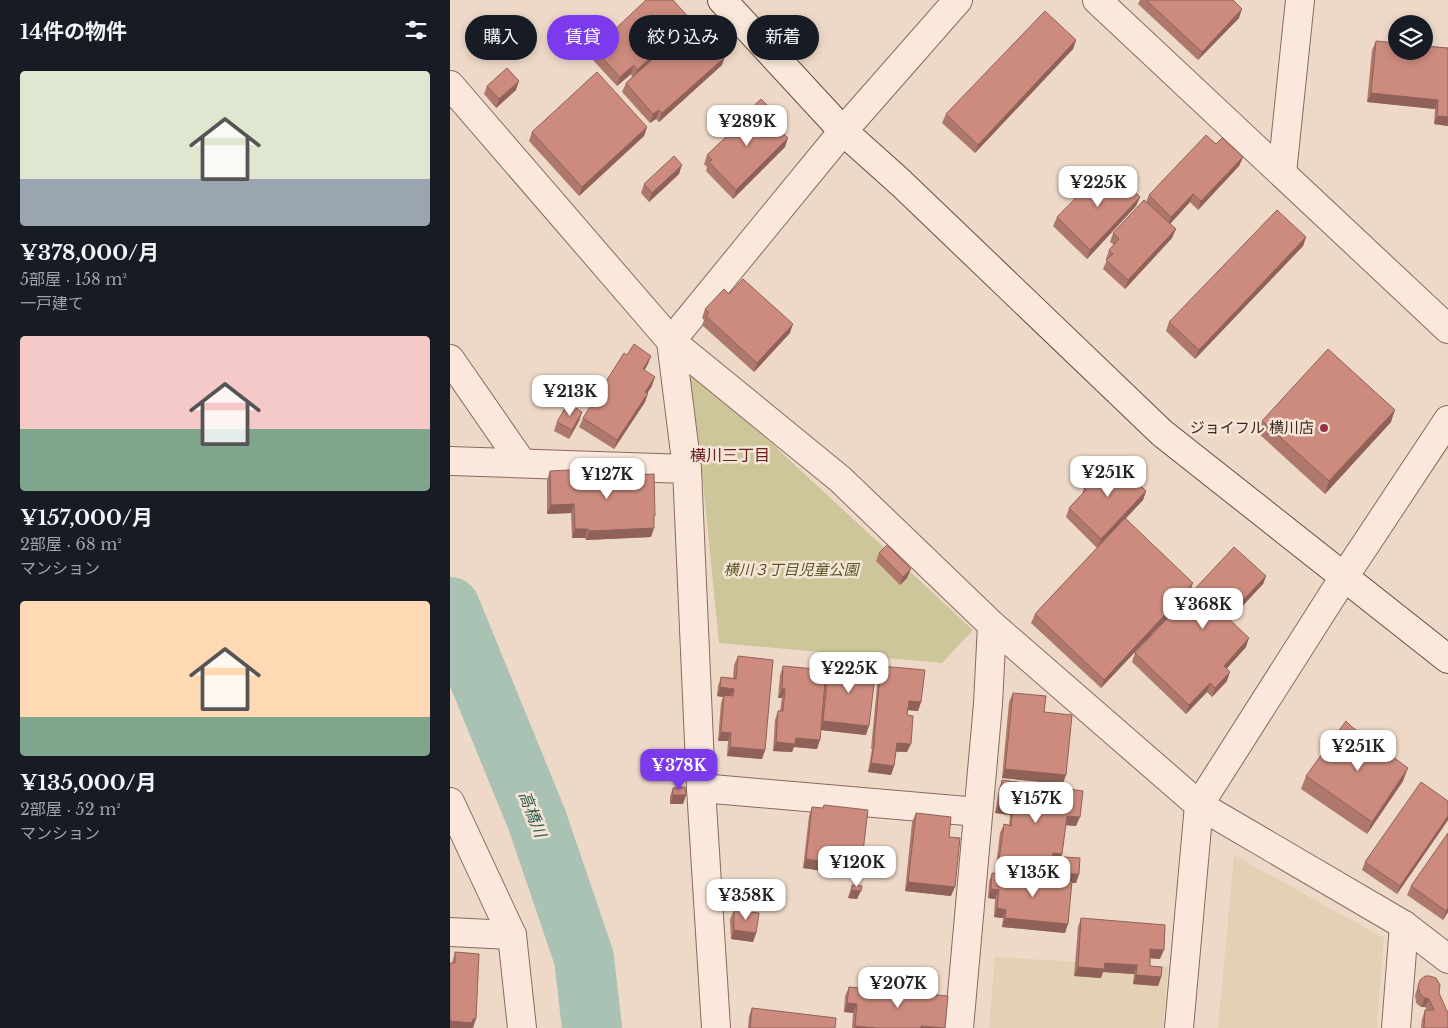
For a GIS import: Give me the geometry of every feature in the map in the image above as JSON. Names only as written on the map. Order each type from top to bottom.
[{"type":"street","points":[[722,0],[843,130],[901,183],[1162,433],[1448,659]]},
{"type":"street","points":[[716,1028],[701,788],[687,468],[671,341],[843,130],[958,0]]},
{"type":"street","points":[[1097,0],[1448,328]]},
{"type":"street","points":[[1282,173],[1300,0]]},
{"type":"street","points":[[450,85],[671,341],[840,478],[992,625],[1199,805],[1404,925],[1448,959]]},
{"type":"street","points":[[450,359],[522,464]]},
{"type":"street","points":[[1179,1028],[1199,805],[1344,577],[1448,420]]},
{"type":"street","points":[[450,461],[687,468]]},
{"type":"street","points":[[959,1028],[988,704],[992,625]]},
{"type":"street","points":[[701,788],[978,812]]},
{"type":"street","points":[[450,802],[512,935],[522,1028]]},
{"type":"street","points":[[1396,1028],[1404,925]]},
{"type":"street","points":[[450,932],[512,935]]},
{"type":"shaded area","points":[[1234,855],[1384,938],[1377,1028],[1218,1028]]},
{"type":"shaded area","points":[[995,957],[1168,967],[1163,1028],[989,1028]]},
{"type":"green space","name":"横川３丁目児童公園","points":[[689,367],[973,630],[942,663],[719,643],[700,452]]},
{"type":"building","points":[[646,0],[673,0],[686,15],[630,15]]},
{"type":"building","points":[[1146,0],[1233,0],[1242,9],[1202,52]]},
{"type":"building","points":[[1045,11],[1076,40],[978,145],[946,114]]},
{"type":"building","points":[[629,16],[629,60],[648,60],[637,70],[634,65],[620,77],[604,60],[619,60],[619,25]]},
{"type":"building","points":[[1376,41],[1388,42],[1388,60],[1433,60],[1433,47],[1448,48],[1448,117],[1437,116],[1438,100],[1371,93]]},
{"type":"building","points":[[652,60],[722,60],[662,113],[659,110],[653,114],[626,83]]},
{"type":"building","points":[[507,68],[519,81],[499,99],[487,86]]},
{"type":"building","points":[[597,72],[647,127],[582,187],[532,132]]},
{"type":"building","points":[[761,99],[768,106],[762,113],[788,138],[736,190],[709,162],[712,160],[707,155],[747,117],[745,114]]},
{"type":"building","points":[[1206,135],[1216,144],[1222,138],[1243,157],[1201,201],[1193,194],[1171,217],[1149,195]]},
{"type":"building","points":[[674,156],[682,165],[652,193],[644,184]]},
{"type":"building","points":[[1107,166],[1140,197],[1090,250],[1057,217]]},
{"type":"building","points":[[1144,200],[1176,229],[1128,280],[1106,260],[1113,254],[1109,250],[1119,239],[1113,233]]},
{"type":"building","points":[[1277,210],[1306,237],[1199,350],[1169,322]]},
{"type":"building","points":[[743,279],[793,324],[757,363],[706,316],[709,313],[705,309],[724,289],[729,294]]},
{"type":"building","points":[[634,344],[651,356],[643,369],[655,377],[645,392],[648,393],[617,440],[583,418],[624,353],[627,355]]},
{"type":"building","name":"ジョイフル 横川店","points":[[1328,349],[1395,410],[1329,481],[1262,421]]},
{"type":"building","points":[[568,403],[582,412],[572,430],[557,422]]},
{"type":"building","points":[[1112,459],[1121,467],[1125,463],[1134,471],[1131,476],[1146,491],[1101,539],[1069,508],[1086,490],[1084,488]]},
{"type":"building","points":[[570,470],[571,478],[654,474],[654,528],[589,531],[588,529],[575,529],[574,504],[551,505],[550,471]]},
{"type":"building","points":[[1125,518],[1193,583],[1104,680],[1035,614]]},
{"type":"building","points":[[887,545],[911,569],[903,577],[879,553]]},
{"type":"building","points":[[1234,547],[1266,576],[1227,617],[1249,638],[1224,666],[1230,672],[1215,688],[1210,683],[1189,705],[1135,653]]},
{"type":"building","points":[[738,656],[773,660],[765,750],[730,747],[731,733],[721,732],[724,695],[733,696],[734,689],[720,687],[721,677],[736,679]]},
{"type":"building","points":[[829,662],[876,667],[869,726],[823,721]]},
{"type":"building","points":[[783,666],[826,670],[820,740],[796,738],[795,744],[776,742],[778,711],[783,711],[785,689],[782,689]]},
{"type":"building","points":[[881,666],[925,670],[921,702],[909,701],[907,715],[913,716],[911,744],[897,743],[894,766],[871,763],[875,740]]},
{"type":"building","points":[[1013,693],[1046,696],[1044,712],[1072,715],[1066,775],[1005,769]]},
{"type":"building","points":[[1346,721],[1408,768],[1372,822],[1306,776]]},
{"type":"building","points":[[1002,780],[1083,791],[1080,817],[1067,816],[1062,854],[1053,853],[1050,873],[998,867],[1004,824],[1011,826],[1013,806],[999,804]]},
{"type":"building","points":[[1421,782],[1448,801],[1448,816],[1400,886],[1365,862]]},
{"type":"building","points":[[685,787],[686,795],[673,795],[673,788]]},
{"type":"building","points":[[824,805],[868,810],[862,859],[834,856],[833,863],[806,859],[812,807],[823,808]]},
{"type":"building","points":[[916,813],[951,817],[949,837],[960,838],[955,887],[908,882]]},
{"type":"building","points":[[1448,833],[1448,908],[1446,911],[1411,886]]},
{"type":"building","points":[[1064,857],[1080,858],[1079,874],[1064,874]]},
{"type":"building","points":[[992,873],[1072,881],[1068,924],[1005,918],[1006,910],[997,908],[999,890],[991,889]]},
{"type":"building","points":[[852,885],[862,886],[861,891],[852,890]]},
{"type":"building","points":[[734,910],[759,913],[756,933],[734,930]]},
{"type":"building","points":[[1081,918],[1165,925],[1164,950],[1150,949],[1150,966],[1162,967],[1161,977],[1136,975],[1137,965],[1105,963],[1104,969],[1078,967]]},
{"type":"building","points":[[455,952],[479,954],[476,1019],[473,1019],[472,1023],[450,1021],[450,963],[455,963]]},
{"type":"building","points":[[1425,976],[1436,978],[1440,985],[1439,993],[1448,1012],[1448,1028],[1424,1028],[1425,1010],[1434,1010],[1429,999],[1420,994],[1418,986],[1420,980]]},
{"type":"building","points":[[849,987],[948,996],[945,1028],[921,1026],[921,1028],[877,1028],[855,1026],[857,1004],[847,1003]]},
{"type":"building","points":[[752,1008],[836,1018],[835,1028],[750,1028]]},
{"type":"waterway","name":"高橋川","points":[[450,607],[537,820],[584,958],[592,1028]]},
{"type":"place","name":"ジョイフル 横川店","points":[[1324,428]]},
{"type":"district","name":"横川三丁目","points":[[730,455]]}]
